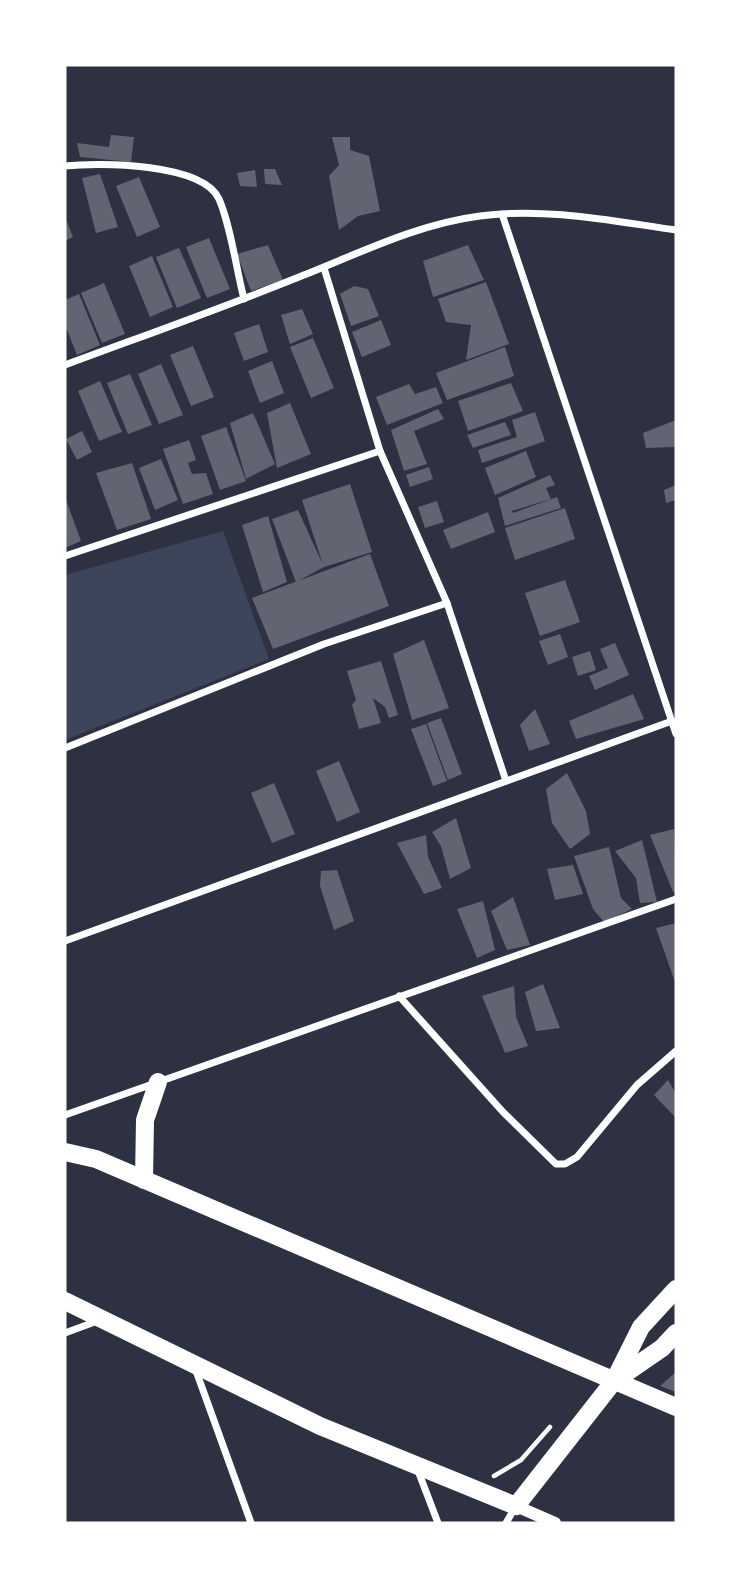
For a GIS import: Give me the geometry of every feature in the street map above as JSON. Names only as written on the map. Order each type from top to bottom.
[{"type":"main road","points":[[144,1180],[145,1120],[158,1082]]},
{"type":"main road","points":[[65,1152],[96,1159],[676,1407]]},
{"type":"main road","points":[[65,1301],[320,1426],[516,1506],[614,1381],[641,1327],[676,1289]]},
{"type":"main road","points":[[614,1381],[662,1348],[676,1333]]},
{"type":"street","points":[[65,166],[134,166],[179,173],[199,181],[218,196],[244,299]]},
{"type":"street","points":[[65,365],[244,299],[367,248],[442,223],[502,214],[589,217],[676,230]]},
{"type":"street","points":[[502,214],[676,734]]},
{"type":"street","points":[[324,268],[380,451],[447,603],[506,781]]},
{"type":"street","points":[[65,555],[380,451]]},
{"type":"street","points":[[65,748],[324,643],[447,603]]},
{"type":"street","points":[[65,941],[672,721]]},
{"type":"street","points":[[65,1115],[676,899]]},
{"type":"street","points":[[399,996],[503,1112],[556,1164],[565,1164],[577,1157],[637,1085],[676,1051]]},
{"type":"street","points":[[65,1333],[103,1320]]},
{"type":"street","points":[[193,1364],[251,1523]]},
{"type":"street","points":[[417,1466],[438,1523]]},
{"type":"street","points":[[506,1523],[516,1506],[555,1523]]},
{"type":"path","points":[[482,1479],[492,1478],[522,1460],[555,1421]]},
{"type":"shaded area","points":[[223,531],[269,659],[65,740],[65,575]]},
{"type":"building","points":[[111,135],[134,137],[131,162],[80,157],[77,143],[109,147]]},
{"type":"building","points":[[332,137],[350,137],[350,150],[369,156],[380,211],[358,216],[339,230],[329,176],[339,165]]},
{"type":"building","points":[[264,169],[275,169],[282,185],[265,184]]},
{"type":"building","points":[[255,170],[257,187],[240,186],[237,173]]},
{"type":"building","points":[[100,174],[118,227],[96,233],[82,178]]},
{"type":"building","points":[[139,177],[160,227],[137,237],[116,186]]},
{"type":"building","points":[[65,217],[73,237],[65,241]]},
{"type":"building","points":[[209,238],[230,289],[207,298],[186,247]]},
{"type":"building","points":[[268,245],[283,280],[251,291],[237,254]]},
{"type":"building","points":[[468,245],[484,280],[433,297],[423,261]]},
{"type":"building","points":[[179,248],[201,298],[177,308],[156,257]]},
{"type":"building","points":[[152,256],[173,307],[150,317],[129,266]]},
{"type":"building","points":[[486,282],[509,344],[466,360],[471,325],[446,322],[438,299]]},
{"type":"building","points":[[104,283],[125,334],[102,343],[81,293]]},
{"type":"building","points":[[354,286],[368,289],[379,316],[351,326],[340,294]]},
{"type":"building","points":[[79,294],[100,345],[77,355],[65,325],[65,300]]},
{"type":"building","points":[[302,309],[313,334],[290,344],[281,315]]},
{"type":"building","points":[[381,320],[391,345],[362,357],[352,332]]},
{"type":"building","points":[[259,324],[268,352],[244,361],[234,333]]},
{"type":"building","points":[[313,338],[334,388],[311,398],[290,347]]},
{"type":"building","points":[[193,346],[214,397],[191,406],[170,355]]},
{"type":"building","points":[[505,347],[514,376],[447,400],[436,373]]},
{"type":"building","points":[[272,361],[284,393],[260,403],[248,371]]},
{"type":"building","points":[[161,364],[183,415],[159,424],[138,374]]},
{"type":"building","points":[[130,374],[152,425],[128,434],[107,383]]},
{"type":"building","points":[[100,381],[122,432],[99,441],[78,391]]},
{"type":"building","points":[[511,383],[523,411],[468,431],[458,401]]},
{"type":"building","points":[[409,384],[415,394],[436,387],[443,403],[387,425],[376,397]]},
{"type":"building","points":[[290,403],[311,454],[277,468],[267,413]]},
{"type":"building","points":[[438,409],[444,419],[414,431],[427,464],[404,471],[391,430]]},
{"type":"building","points":[[535,412],[545,441],[482,463],[478,450],[517,437],[512,420]]},
{"type":"building","points":[[253,413],[275,464],[246,479],[230,423]]},
{"type":"building","points":[[676,420],[676,447],[646,448],[643,433]]},
{"type":"building","points":[[505,422],[511,435],[473,448],[467,435]]},
{"type":"building","points":[[226,427],[246,481],[220,490],[201,436]]},
{"type":"building","points":[[82,431],[92,452],[77,460],[66,439]]},
{"type":"building","points":[[189,440],[196,460],[188,463],[192,474],[206,473],[213,494],[183,504],[163,449]]},
{"type":"building","points":[[526,451],[536,477],[495,495],[485,468]]},
{"type":"building","points":[[161,459],[178,500],[155,510],[139,468]]},
{"type":"building","points":[[132,463],[151,519],[117,530],[96,473]]},
{"type":"building","points":[[429,467],[433,479],[410,487],[406,475]]},
{"type":"building","points":[[550,475],[555,485],[546,488],[551,499],[512,511],[513,513],[557,497],[561,508],[505,526],[498,498]]},
{"type":"building","points":[[350,484],[372,552],[324,567],[296,582],[272,519],[298,510],[323,565],[302,500]]},
{"type":"building","points":[[676,485],[676,500],[666,503],[664,490]]},
{"type":"building","points":[[65,497],[81,541],[65,548]]},
{"type":"building","points":[[437,501],[444,522],[425,528],[418,507]]},
{"type":"building","points":[[565,508],[575,539],[515,560],[505,528]]},
{"type":"building","points":[[488,512],[495,532],[451,549],[443,530]]},
{"type":"building","points":[[268,516],[287,582],[263,592],[242,525]]},
{"type":"building","points":[[370,554],[389,606],[273,649],[252,598]]},
{"type":"building","points":[[565,580],[580,622],[540,636],[525,593]]},
{"type":"building","points":[[560,634],[568,657],[548,665],[539,641]]},
{"type":"building","points":[[424,640],[449,708],[412,720],[393,654]]},
{"type":"building","points":[[615,643],[629,675],[595,690],[589,676],[608,668],[600,649]]},
{"type":"building","points":[[590,651],[596,670],[578,676],[572,657]]},
{"type":"building","points":[[381,661],[398,715],[389,718],[385,707],[373,698],[381,723],[359,729],[352,705],[356,700],[347,671]]},
{"type":"building","points":[[633,694],[644,719],[576,739],[569,721]]},
{"type":"building","points":[[535,709],[550,744],[529,751],[520,725]]},
{"type":"building","points":[[441,718],[462,774],[448,780],[427,723]]},
{"type":"building","points":[[426,724],[447,781],[433,786],[411,729]]},
{"type":"building","points":[[339,761],[360,812],[337,822],[316,771]]},
{"type":"building","points":[[567,773],[586,811],[590,834],[570,849],[552,823],[546,789]]},
{"type":"building","points":[[274,783],[295,834],[272,843],[251,793]]},
{"type":"building","points":[[456,818],[471,868],[450,879],[441,846],[432,832]]},
{"type":"building","points":[[674,829],[676,891],[673,892],[650,835]]},
{"type":"building","points":[[426,835],[428,857],[442,888],[424,894],[397,843]]},
{"type":"building","points":[[642,840],[657,902],[640,903],[636,878],[615,851]]},
{"type":"building","points":[[609,847],[621,898],[632,909],[604,922],[593,909],[574,856]]},
{"type":"building","points":[[573,865],[583,894],[555,900],[547,869]]},
{"type":"building","points":[[337,870],[354,921],[334,930],[320,886],[321,871]]},
{"type":"building","points":[[513,897],[530,945],[507,950],[491,911]]},
{"type":"building","points":[[483,901],[495,950],[477,958],[457,909]]},
{"type":"building","points":[[676,923],[676,985],[656,928]]},
{"type":"building","points":[[543,984],[560,1028],[536,1031],[525,992]]},
{"type":"building","points":[[514,986],[516,1017],[528,1046],[505,1053],[482,996]]},
{"type":"building","points":[[668,1080],[676,1094],[676,1118],[654,1095]]},
{"type":"building","points":[[676,1372],[676,1392],[660,1386]]}]
